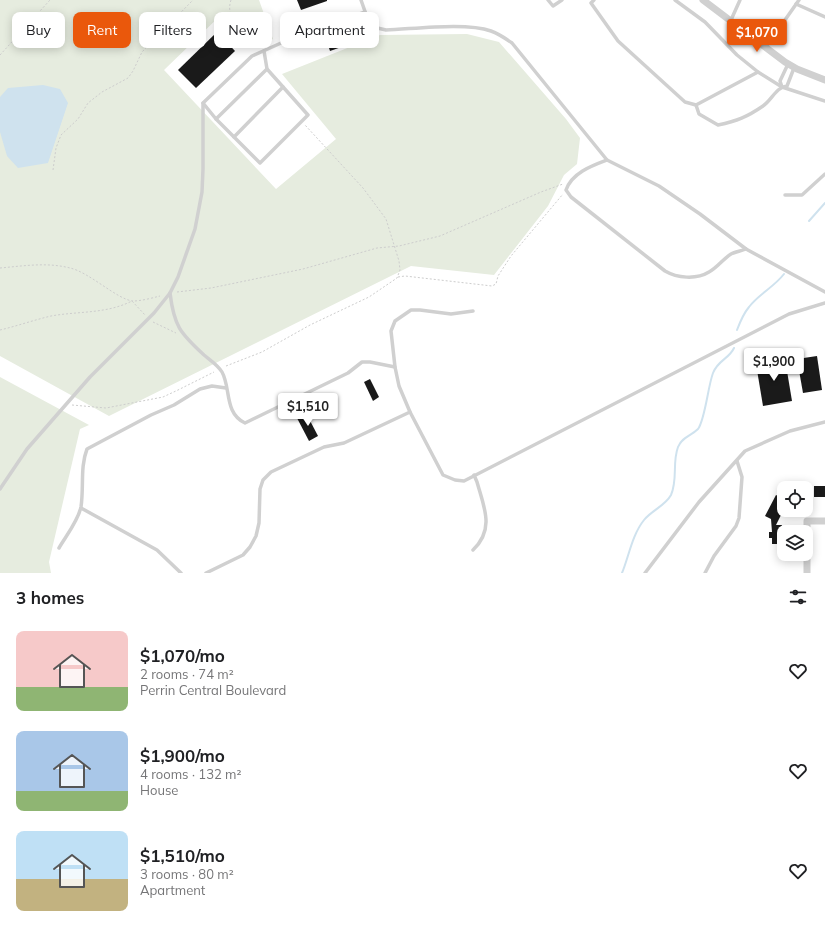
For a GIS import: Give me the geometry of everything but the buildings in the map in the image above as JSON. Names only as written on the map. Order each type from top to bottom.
[{"type":"street","points":[[703,0],[791,66],[825,80]]},
{"type":"street","points":[[807,573],[807,521],[825,521]]},
{"type":"lane","points":[[361,0],[365,12]]},
{"type":"lane","points":[[548,0],[553,6],[562,0]]},
{"type":"lane","points":[[594,0],[591,3],[618,41],[685,102],[696,105],[758,72]]},
{"type":"lane","points":[[675,0],[706,22],[737,55],[758,72],[782,86],[825,101]]},
{"type":"lane","points":[[730,21],[740,0]]},
{"type":"lane","points":[[766,48],[797,2],[825,17]]},
{"type":"lane","points":[[379,28],[386,30],[472,26],[500,34],[516,49],[607,160],[659,186],[700,214],[746,249],[825,292]]},
{"type":"lane","points":[[0,489],[27,449],[90,378],[149,319],[170,293],[178,277],[195,229],[202,192],[203,103],[252,56],[280,44]]},
{"type":"lane","points":[[203,103],[216,119],[260,163],[308,115],[267,69],[264,51]]},
{"type":"lane","points":[[696,105],[699,114],[718,125],[740,120],[765,105],[782,86],[787,86],[791,66]]},
{"type":"lane","points":[[782,86],[780,81],[791,66]]},
{"type":"lane","points":[[216,119],[267,69]]},
{"type":"lane","points":[[234,137],[283,87]]},
{"type":"lane","points":[[607,160],[582,172],[568,182],[566,190],[571,197],[665,271],[673,276],[681,278],[709,272],[731,254],[746,249]]},
{"type":"lane","points":[[785,195],[802,196],[825,174]]},
{"type":"lane","points":[[170,293],[175,319],[184,336],[222,372],[231,409],[238,420],[244,423],[348,373],[362,362],[395,367]]},
{"type":"lane","points":[[473,311],[451,314],[411,310],[395,321],[391,331],[395,367],[399,386],[410,412],[443,475],[464,481],[789,314],[825,303]]},
{"type":"lane","points":[[59,548],[81,508],[83,459],[87,449],[151,415],[174,405],[200,389],[212,386],[226,388]]},
{"type":"lane","points":[[206,573],[243,555],[250,547],[256,536],[259,523],[260,489],[263,480],[271,472],[324,448],[344,443],[410,412]]},
{"type":"lane","points":[[645,573],[699,502],[745,451],[790,431],[825,422]]},
{"type":"lane","points":[[705,573],[714,556],[736,526],[739,518],[742,478],[737,461]]},
{"type":"lane","points":[[474,475],[479,488],[487,525],[486,533],[481,543],[474,550]]},
{"type":"lane","points":[[81,508],[157,550],[181,573]]},
{"type":"path","points":[[0,55],[50,0]]},
{"type":"path","points":[[53,170],[56,148],[61,135],[78,119],[88,103],[102,92],[128,78],[142,52],[193,0]]},
{"type":"path","points":[[231,0],[230,14],[232,19],[239,28],[264,51]]},
{"type":"path","points":[[301,121],[363,188],[386,219],[400,270],[397,278]]},
{"type":"path","points":[[0,330],[51,316],[108,310],[132,301],[189,289],[211,288],[303,269],[377,248],[394,246],[440,236],[541,192],[568,182]]},
{"type":"path","points":[[66,406],[106,408],[163,397],[219,369],[262,352],[282,342],[310,325],[369,297],[397,278],[411,276],[492,286],[496,284],[498,276],[511,256],[566,190]]},
{"type":"path","points":[[0,268],[48,264],[72,268],[86,274],[124,298],[132,301],[149,319],[161,327],[184,336]]},
{"type":"shaded area","points":[[0,0],[259,0],[263,12],[214,12],[214,22],[206,29],[206,12],[139,12],[139,48],[187,48],[164,70],[276,189],[336,139],[282,74],[347,48],[379,48],[380,35],[467,34],[499,42],[566,119],[580,138],[577,164],[564,175],[548,206],[494,275],[411,266],[109,416],[0,356]]},
{"type":"shaded area","points":[[0,377],[89,425],[80,429],[49,562],[51,573],[0,573]]},
{"type":"water","points":[[43,85],[60,89],[68,103],[48,163],[18,168],[7,156],[0,132],[0,97],[8,88]]},
{"type":"waterway","points":[[809,221],[825,203]]},
{"type":"waterway","points":[[737,330],[745,312],[749,307],[784,274]]},
{"type":"waterway","points":[[622,573],[636,532],[644,520],[671,495],[674,483],[675,459],[678,447],[684,439],[698,429],[703,418],[713,373],[718,365],[732,352],[734,348]]}]
